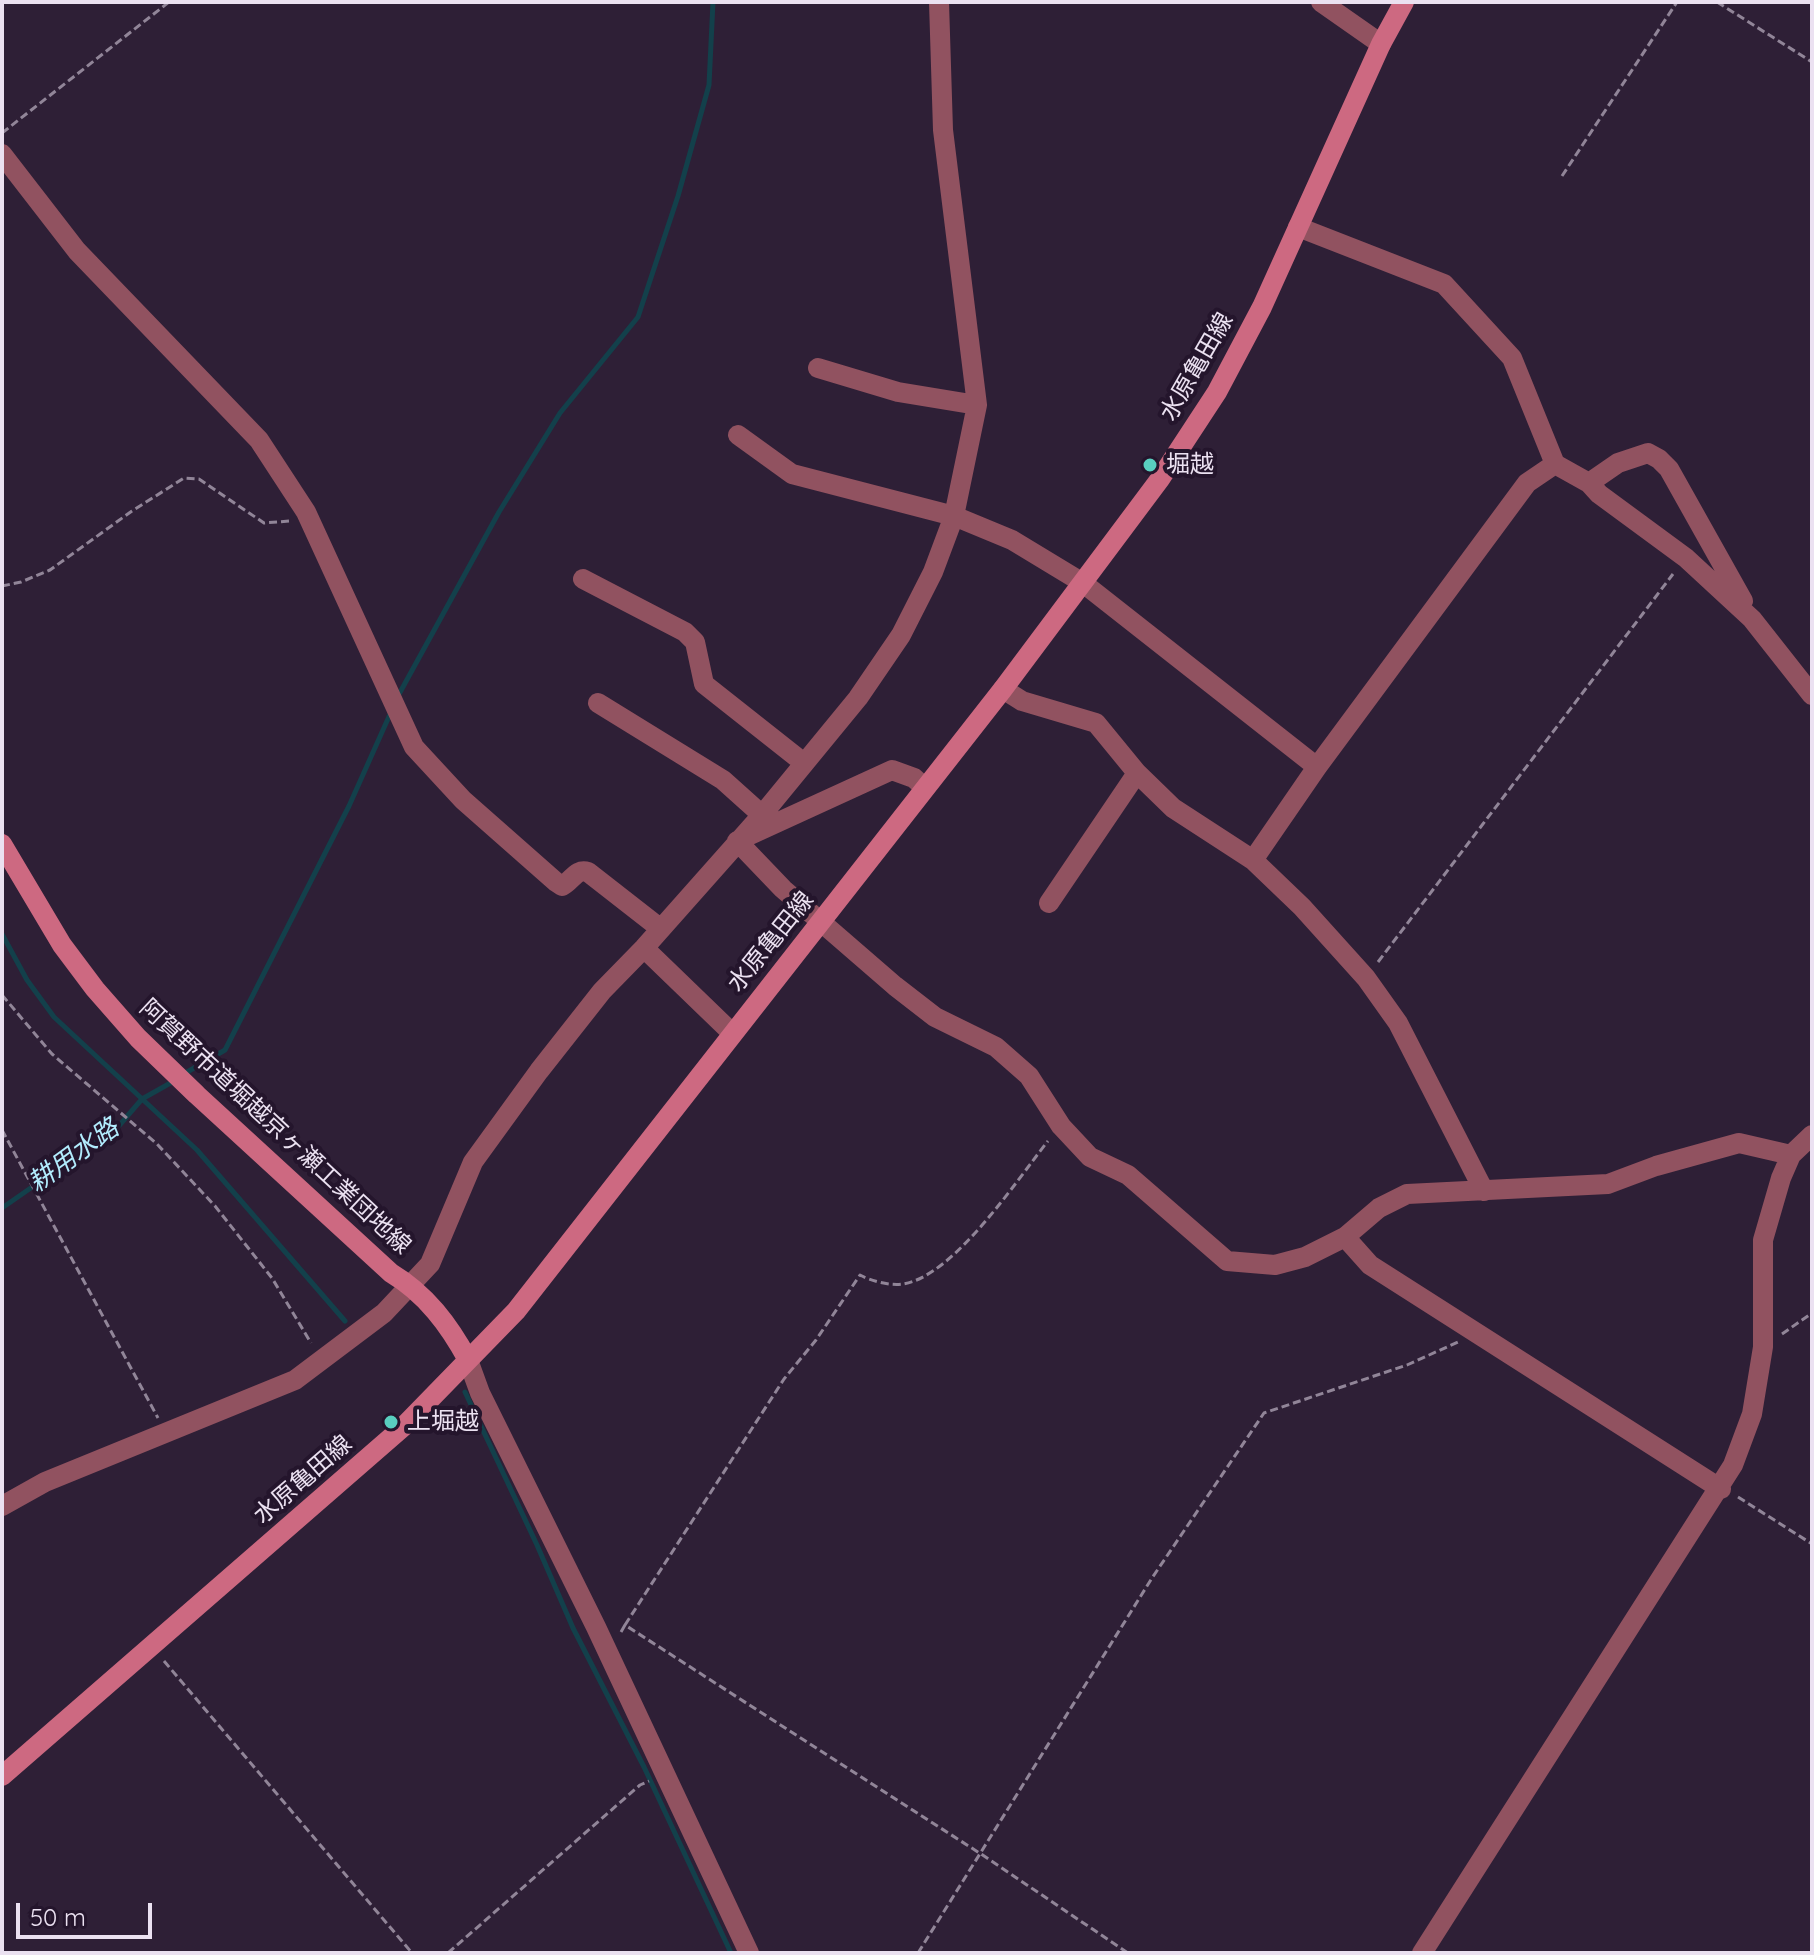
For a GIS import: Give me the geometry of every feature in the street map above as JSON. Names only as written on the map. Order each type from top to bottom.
[{"type":"main road","name":"水原亀田線","points":[[2,1776],[403,1427],[516,1311],[1003,689],[1160,479],[1217,392],[1262,307],[1381,44],[1404,2]]},
{"type":"main road","name":"阿賀野市道堀越京ヶ瀬工業団地線","points":[[2,844],[62,945],[138,1038],[391,1273],[412,1285],[454,1336],[468,1360]]},
{"type":"street","points":[[2,1506],[45,1482],[295,1380],[384,1313],[430,1264],[473,1162],[602,991],[762,815],[858,698],[901,635],[933,572],[954,516],[977,405],[943,130],[939,2]]},
{"type":"street","points":[[1321,2],[1381,44]]},
{"type":"street","points":[[2,154],[77,251],[259,440],[306,512],[414,747],[463,800],[556,882],[562,886],[569,883],[576,873],[588,872],[661,929]]},
{"type":"street","points":[[1298,227],[1444,284],[1512,358],[1555,464],[1589,483],[1599,494],[1686,558],[1752,619],[1812,695]]},
{"type":"street","points":[[818,368],[898,392],[977,405]]},
{"type":"street","points":[[738,435],[792,474],[954,516],[1012,540],[1083,583],[1317,767]]},
{"type":"street","points":[[1589,483],[1618,463],[1648,453],[1659,459],[1669,469],[1752,619]]},
{"type":"street","points":[[1253,860],[1317,767],[1527,483],[1555,464]]},
{"type":"street","points":[[583,579],[685,632],[695,642],[704,684],[804,763]]},
{"type":"street","points":[[1003,689],[1022,701],[1096,723],[1137,773],[1173,808],[1253,860],[1302,907],[1366,978],[1398,1023],[1484,1191]]},
{"type":"street","points":[[598,703],[723,780],[762,815]]},
{"type":"street","points":[[737,841],[892,770],[914,778],[925,788]]},
{"type":"street","points":[[1049,903],[1137,773]]},
{"type":"street","points":[[737,841],[783,889],[935,1017],[996,1047],[1029,1076],[1061,1126],[1090,1157],[1128,1175],[1227,1261],[1275,1265],[1305,1257],[1345,1237],[1379,1208],[1407,1194],[1608,1184],[1656,1166],[1739,1143],[1791,1155]]},
{"type":"street","points":[[644,948],[732,1033]]},
{"type":"street","points":[[1422,1953],[1689,1534],[1721,1489],[1733,1465],[1752,1414],[1763,1347],[1763,1240],[1791,1155],[1812,1135]]},
{"type":"street","points":[[1345,1237],[1370,1265],[1721,1489]]},
{"type":"street","points":[[468,1360],[480,1393],[607,1651],[749,1953]]},
{"type":"path","points":[[2,133],[169,2]]},
{"type":"path","points":[[1562,176],[1677,2]]},
{"type":"path","points":[[1717,2],[1812,62]]},
{"type":"path","points":[[2,586],[50,570],[184,478],[199,479],[264,523],[292,520],[306,512]]},
{"type":"path","points":[[1366,978],[1686,558]]},
{"type":"path","points":[[2,995],[52,1054],[157,1144],[215,1206],[272,1278],[322,1362]]},
{"type":"path","points":[[607,1651],[784,1379],[816,1340],[860,1275],[869,1280],[901,1285],[925,1276],[961,1250],[1061,1126]]},
{"type":"path","points":[[2,1130],[167,1431]]},
{"type":"path","points":[[1763,1347],[1812,1313]]},
{"type":"path","points":[[918,1953],[1152,1578],[1264,1413],[1407,1365],[1475,1332]]},
{"type":"path","points":[[1721,1489],[1744,1500],[1812,1544]]},
{"type":"path","points":[[625,1625],[981,1854],[1128,1953]]},
{"type":"path","points":[[151,1646],[412,1953]]},
{"type":"path","points":[[448,1953],[640,1785]]},
{"type":"waterway","points":[[398,696],[499,512],[560,413],[638,317],[678,196],[709,85],[713,2]]},
{"type":"waterway","points":[[182,1075],[225,1050],[349,806],[391,712]]},
{"type":"waterway","points":[[2,934],[27,980],[54,1017],[197,1150],[345,1321]]},
{"type":"waterway","name":"耕用水路","points":[[2,1208],[117,1128],[142,1099],[174,1081]]},
{"type":"waterway","points":[[465,1392],[573,1628],[644,1767],[731,1953]]},
{"type":"place","name":"堀越","points":[[1150,465]]},
{"type":"place","name":"上堀越","points":[[391,1422]]}]
